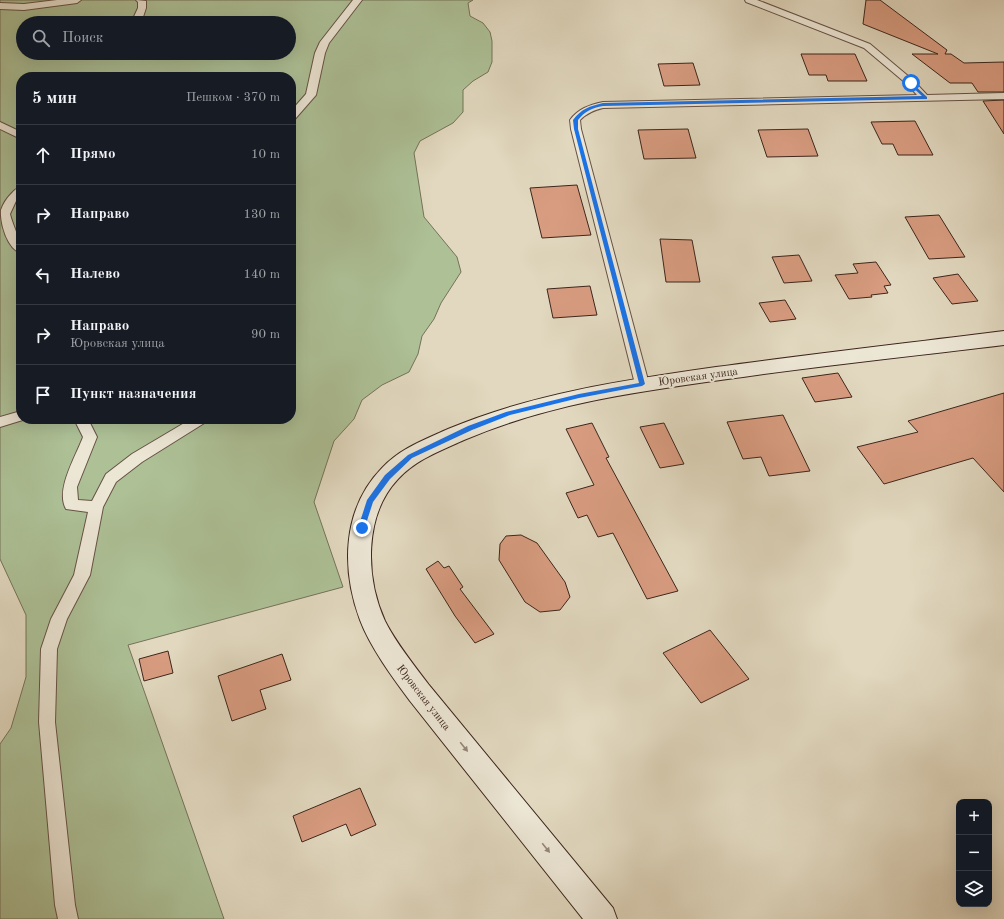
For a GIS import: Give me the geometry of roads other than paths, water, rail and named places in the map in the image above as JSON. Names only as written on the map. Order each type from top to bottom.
[{"type":"street","name":"Юровская улица","points":[[602,919],[404,674],[374,623],[361,580],[359,551],[362,522],[370,502],[388,477],[410,456],[470,428],[508,413],[579,396],[642,384],[1004,338]]},
{"type":"lane","points":[[0,6],[24,7],[46,2],[77,0]]},
{"type":"lane","points":[[139,16],[142,8],[142,1],[140,0]]},
{"type":"lane","points":[[296,112],[311,95],[320,53],[325,42],[358,0]]},
{"type":"lane","points":[[749,0],[867,46],[911,83],[926,98]]},
{"type":"lane","points":[[642,384],[576,129],[575,120],[581,113],[590,107],[603,105],[1004,96]]},
{"type":"lane","points":[[0,125],[16,133]]},
{"type":"lane","points":[[16,195],[11,200],[4,214],[8,230],[16,244]]},
{"type":"lane","points":[[0,422],[16,417]]},
{"type":"lane","points":[[84,424],[90,437],[70,488],[71,505],[96,507]]},
{"type":"lane","points":[[68,919],[65,905],[47,722],[49,649],[59,620],[82,575],[96,507],[111,478],[137,458],[193,424]]}]
